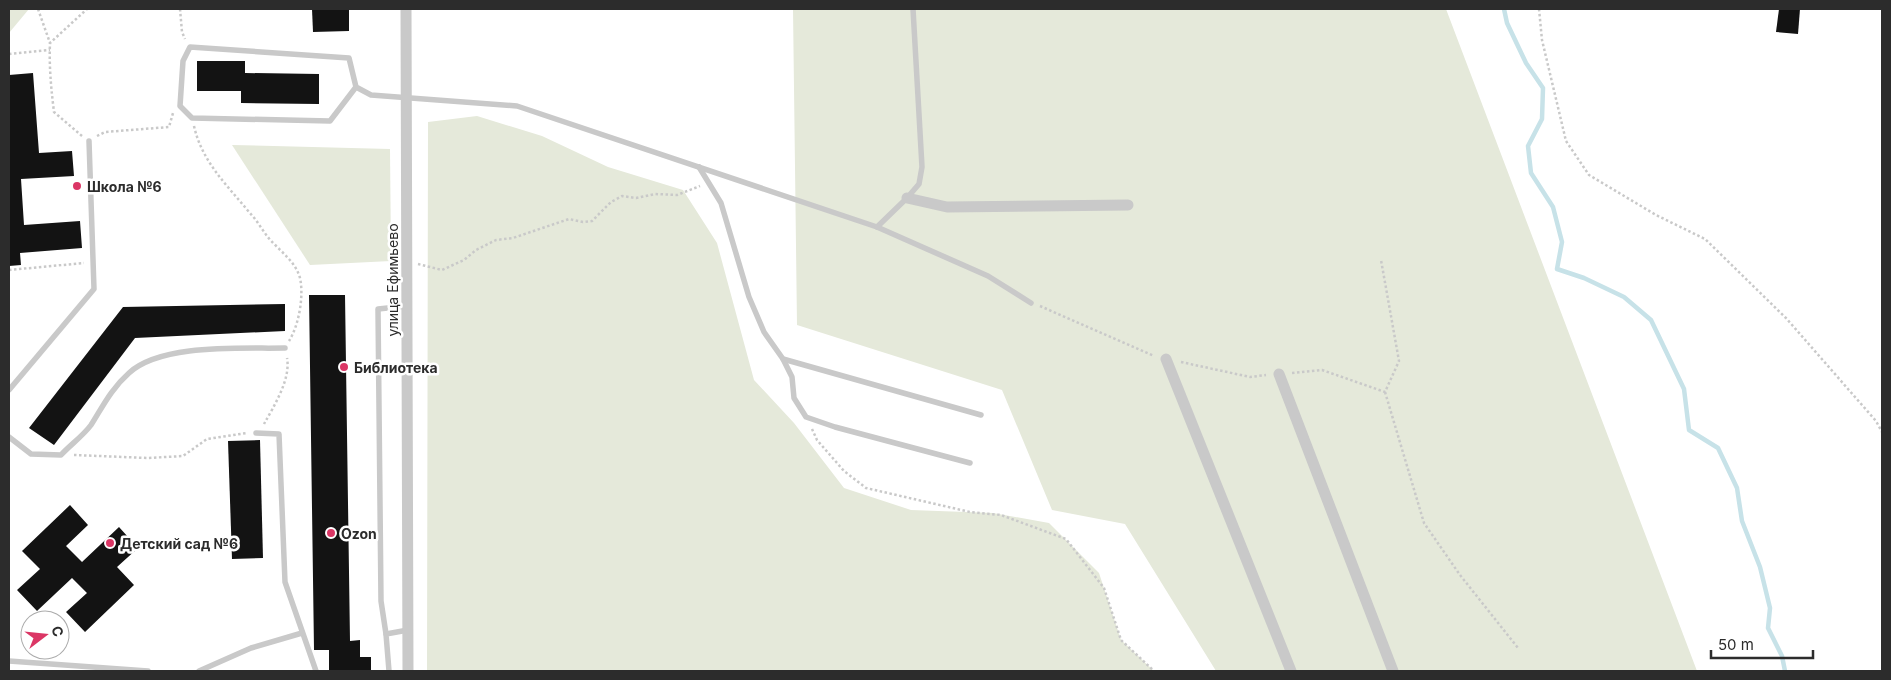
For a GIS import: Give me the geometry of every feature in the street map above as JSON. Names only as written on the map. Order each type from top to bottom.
[{"type":"street","name":"улица Ефимьево","points":[[406,9],[408,671]]},
{"type":"street","points":[[908,198],[947,207],[1128,205]]},
{"type":"street","points":[[1166,359],[1291,671]]},
{"type":"street","points":[[1279,374],[1393,671]]},
{"type":"lane","points":[[877,227],[908,198],[919,184],[922,167],[913,9]]},
{"type":"lane","points":[[356,87],[330,120],[192,118],[180,106],[183,61],[190,47],[349,58],[356,87],[371,95],[407,96],[517,106],[877,227],[988,276],[1031,303]]},
{"type":"lane","points":[[9,390],[94,289],[89,141]]},
{"type":"lane","points":[[699,167],[721,203],[748,298],[764,332],[783,359],[792,377],[794,398],[806,416],[835,427],[970,463]]},
{"type":"lane","points":[[389,671],[381,601],[378,309],[407,306]]},
{"type":"lane","points":[[9,437],[31,454],[60,454],[90,427],[105,398],[130,371],[164,354],[218,349],[285,348]]},
{"type":"lane","points":[[783,359],[981,415]]},
{"type":"lane","points":[[256,433],[279,434],[285,582],[316,671]]},
{"type":"lane","points":[[386,634],[408,630]]},
{"type":"lane","points":[[199,671],[251,648],[302,633]]},
{"type":"lane","points":[[9,661],[148,671]]},
{"type":"path","points":[[38,9],[50,43],[50,74],[54,112],[89,141],[105,132],[169,127],[174,109]]},
{"type":"path","points":[[50,43],[86,9]]},
{"type":"path","points":[[180,9],[182,32],[190,47]]},
{"type":"path","points":[[1539,9],[1542,40],[1566,141],[1589,175],[1656,215],[1705,239],[1786,318],[1870,414],[1882,432]]},
{"type":"path","points":[[9,54],[50,50]]},
{"type":"path","points":[[60,454],[148,458],[183,456],[207,439],[224,435],[256,433],[275,404],[284,382],[288,364],[285,348],[294,332],[300,304],[300,278],[289,259],[223,184],[196,138],[192,118]]},
{"type":"path","points":[[407,262],[442,270],[464,260],[476,250],[496,240],[513,238],[569,219],[582,222],[592,221],[611,202],[622,196],[636,198],[655,194],[676,195],[699,187],[708,181]]},
{"type":"path","points":[[1381,260],[1399,361],[1385,392],[1424,523],[1460,575],[1518,648]]},
{"type":"path","points":[[9,270],[93,262]]},
{"type":"path","points":[[1031,303],[1155,357],[1250,376],[1322,370],[1385,392]]},
{"type":"path","points":[[806,416],[817,440],[844,470],[866,488],[970,512],[1001,515],[1066,539],[1104,588],[1121,640],[1154,671]]},
{"type":"shaded area","points":[[9,9],[29,9],[9,33]]},
{"type":"shaded area","points":[[793,9],[1446,9],[1697,671],[1216,671],[1125,524],[1052,510],[1002,390],[797,325]]},
{"type":"shaded area","points":[[477,116],[542,136],[608,167],[683,190],[717,243],[754,380],[794,423],[844,488],[911,510],[993,513],[1049,523],[1099,573],[1121,640],[1154,671],[427,671],[428,122]]},
{"type":"shaded area","points":[[232,145],[390,149],[391,261],[310,265]]},
{"type":"building","points":[[312,9],[349,9],[349,31],[313,32]]},
{"type":"building","points":[[1779,9],[1800,9],[1798,34],[1776,32]]},
{"type":"building","points":[[197,61],[245,61],[245,73],[319,74],[319,104],[241,103],[241,91],[197,91]]},
{"type":"building","points":[[33,73],[39,153],[72,151],[74,176],[21,179],[24,225],[80,221],[82,248],[20,253],[21,265],[9,266],[9,75]]},
{"type":"building","points":[[309,295],[345,295],[350,641],[360,640],[360,657],[371,657],[371,671],[329,671],[329,650],[314,650]]},
{"type":"building","points":[[285,304],[285,331],[135,338],[54,445],[29,428],[123,307]]},
{"type":"building","points":[[260,440],[263,558],[232,559],[228,441]]},
{"type":"building","points":[[70,505],[88,525],[66,546],[82,562],[119,527],[138,548],[117,567],[134,585],[85,632],[70,616],[70,610],[68,610],[87,593],[72,578],[38,610],[17,590],[40,569],[22,551]]},
{"type":"waterway","points":[[1504,9],[1507,23],[1526,63],[1543,88],[1542,119],[1528,146],[1531,173],[1553,207],[1562,242],[1557,269],[1584,278],[1624,297],[1651,320],[1684,389],[1689,430],[1718,448],[1737,488],[1742,521],[1760,567],[1770,608],[1768,628],[1782,656],[1785,671]]},
{"type":"place","name":"Школа №6","points":[[77,186]]},
{"type":"place","name":"Библиотека","points":[[344,367]]},
{"type":"place","name":"Ozon","points":[[331,533]]},
{"type":"place","name":"Детский сад №6","points":[[110,543]]}]
